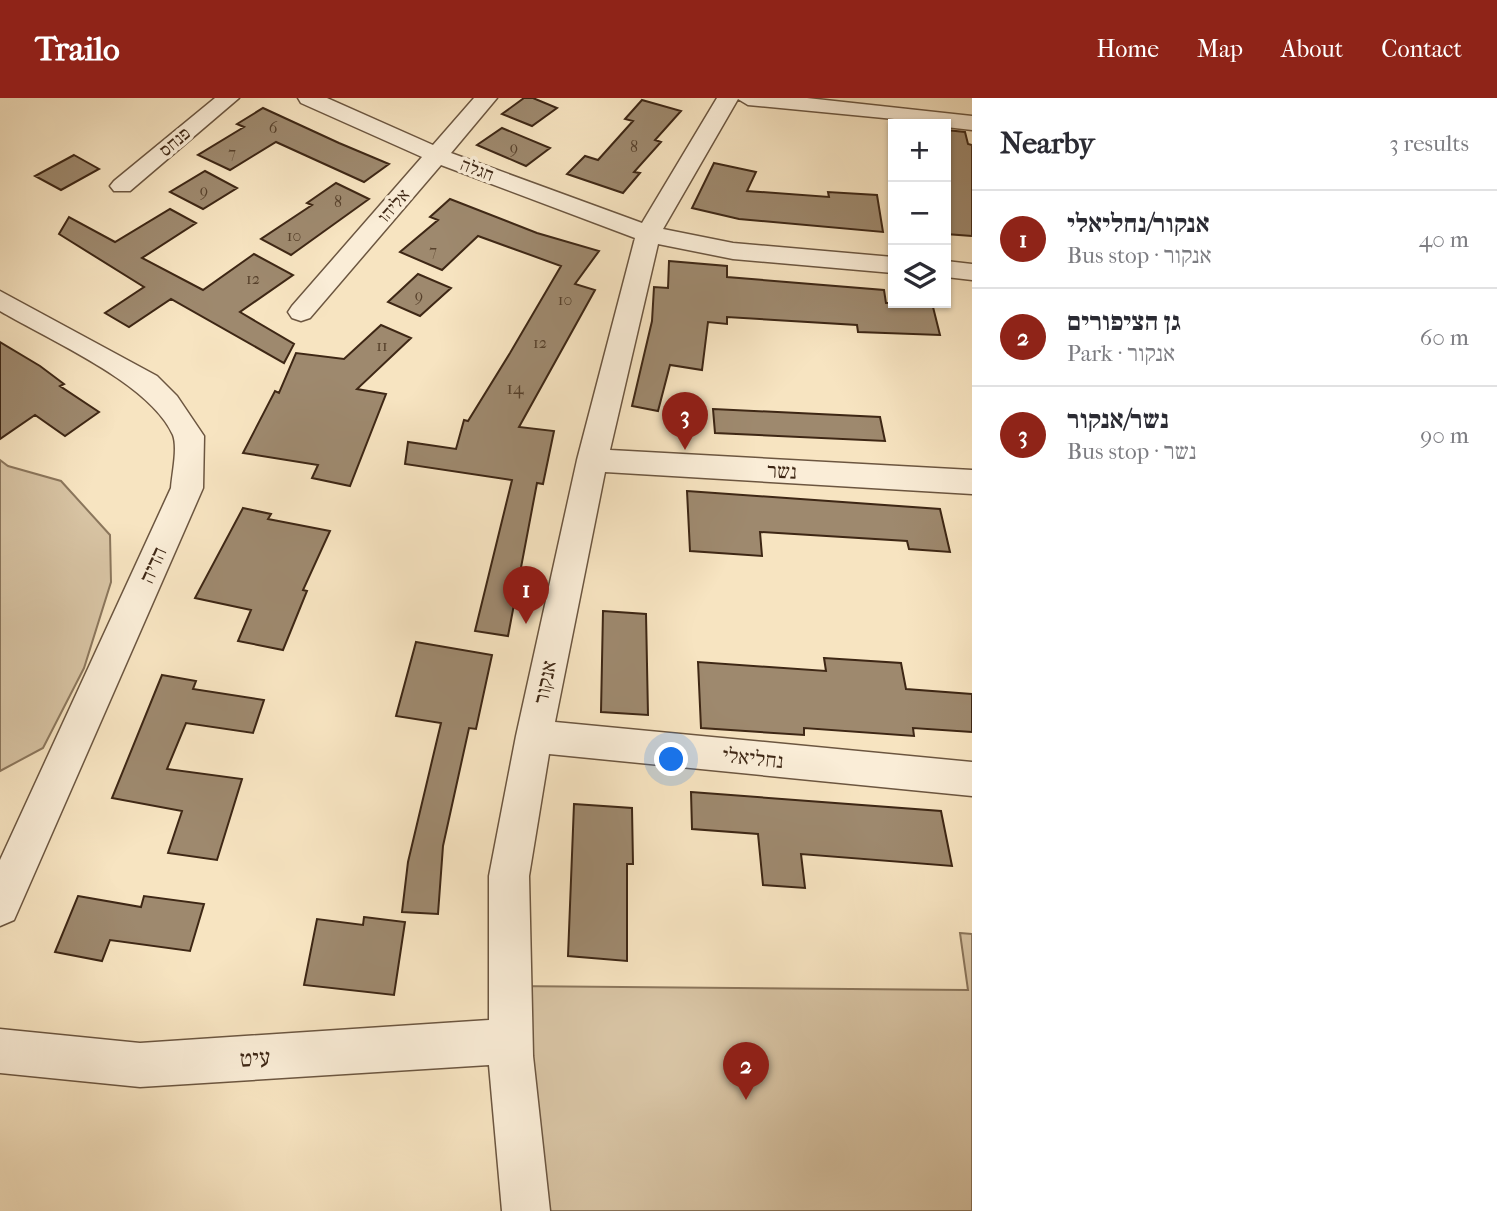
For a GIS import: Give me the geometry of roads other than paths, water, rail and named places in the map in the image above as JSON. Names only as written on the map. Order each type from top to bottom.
[{"type":"street","name":"פנחס","points":[[122,186],[228,98]]},
{"type":"street","name":"חגלה","points":[[309,98],[439,156],[648,234],[733,251],[888,265]]},
{"type":"street","name":"אליהו","points":[[301,312],[439,156],[486,98]]},
{"type":"street","name":"אנקור","points":[[526,1211],[511,1041],[509,876],[534,736],[593,460],[648,234],[697,146],[728,98]]},
{"type":"street","points":[[748,98],[972,123]]},
{"type":"street","points":[[951,270],[972,272]]},
{"type":"street","name":"הדיה","points":[[0,300],[147,383],[167,403],[189,436],[187,488],[0,906]]},
{"type":"street","name":"נשר","points":[[593,460],[972,482]]},
{"type":"street","name":"נחליאלי","points":[[534,736],[972,779]]},
{"type":"street","name":"עיט","points":[[0,1051],[140,1065],[511,1041]]},
{"type":"place","name":"נשר/אנקור","points":[[685,450]]},
{"type":"place","name":"אנקור/נחליאלי","points":[[526,624]]},
{"type":"place","name":"גן הציפורים","points":[[746,1100]]}]
